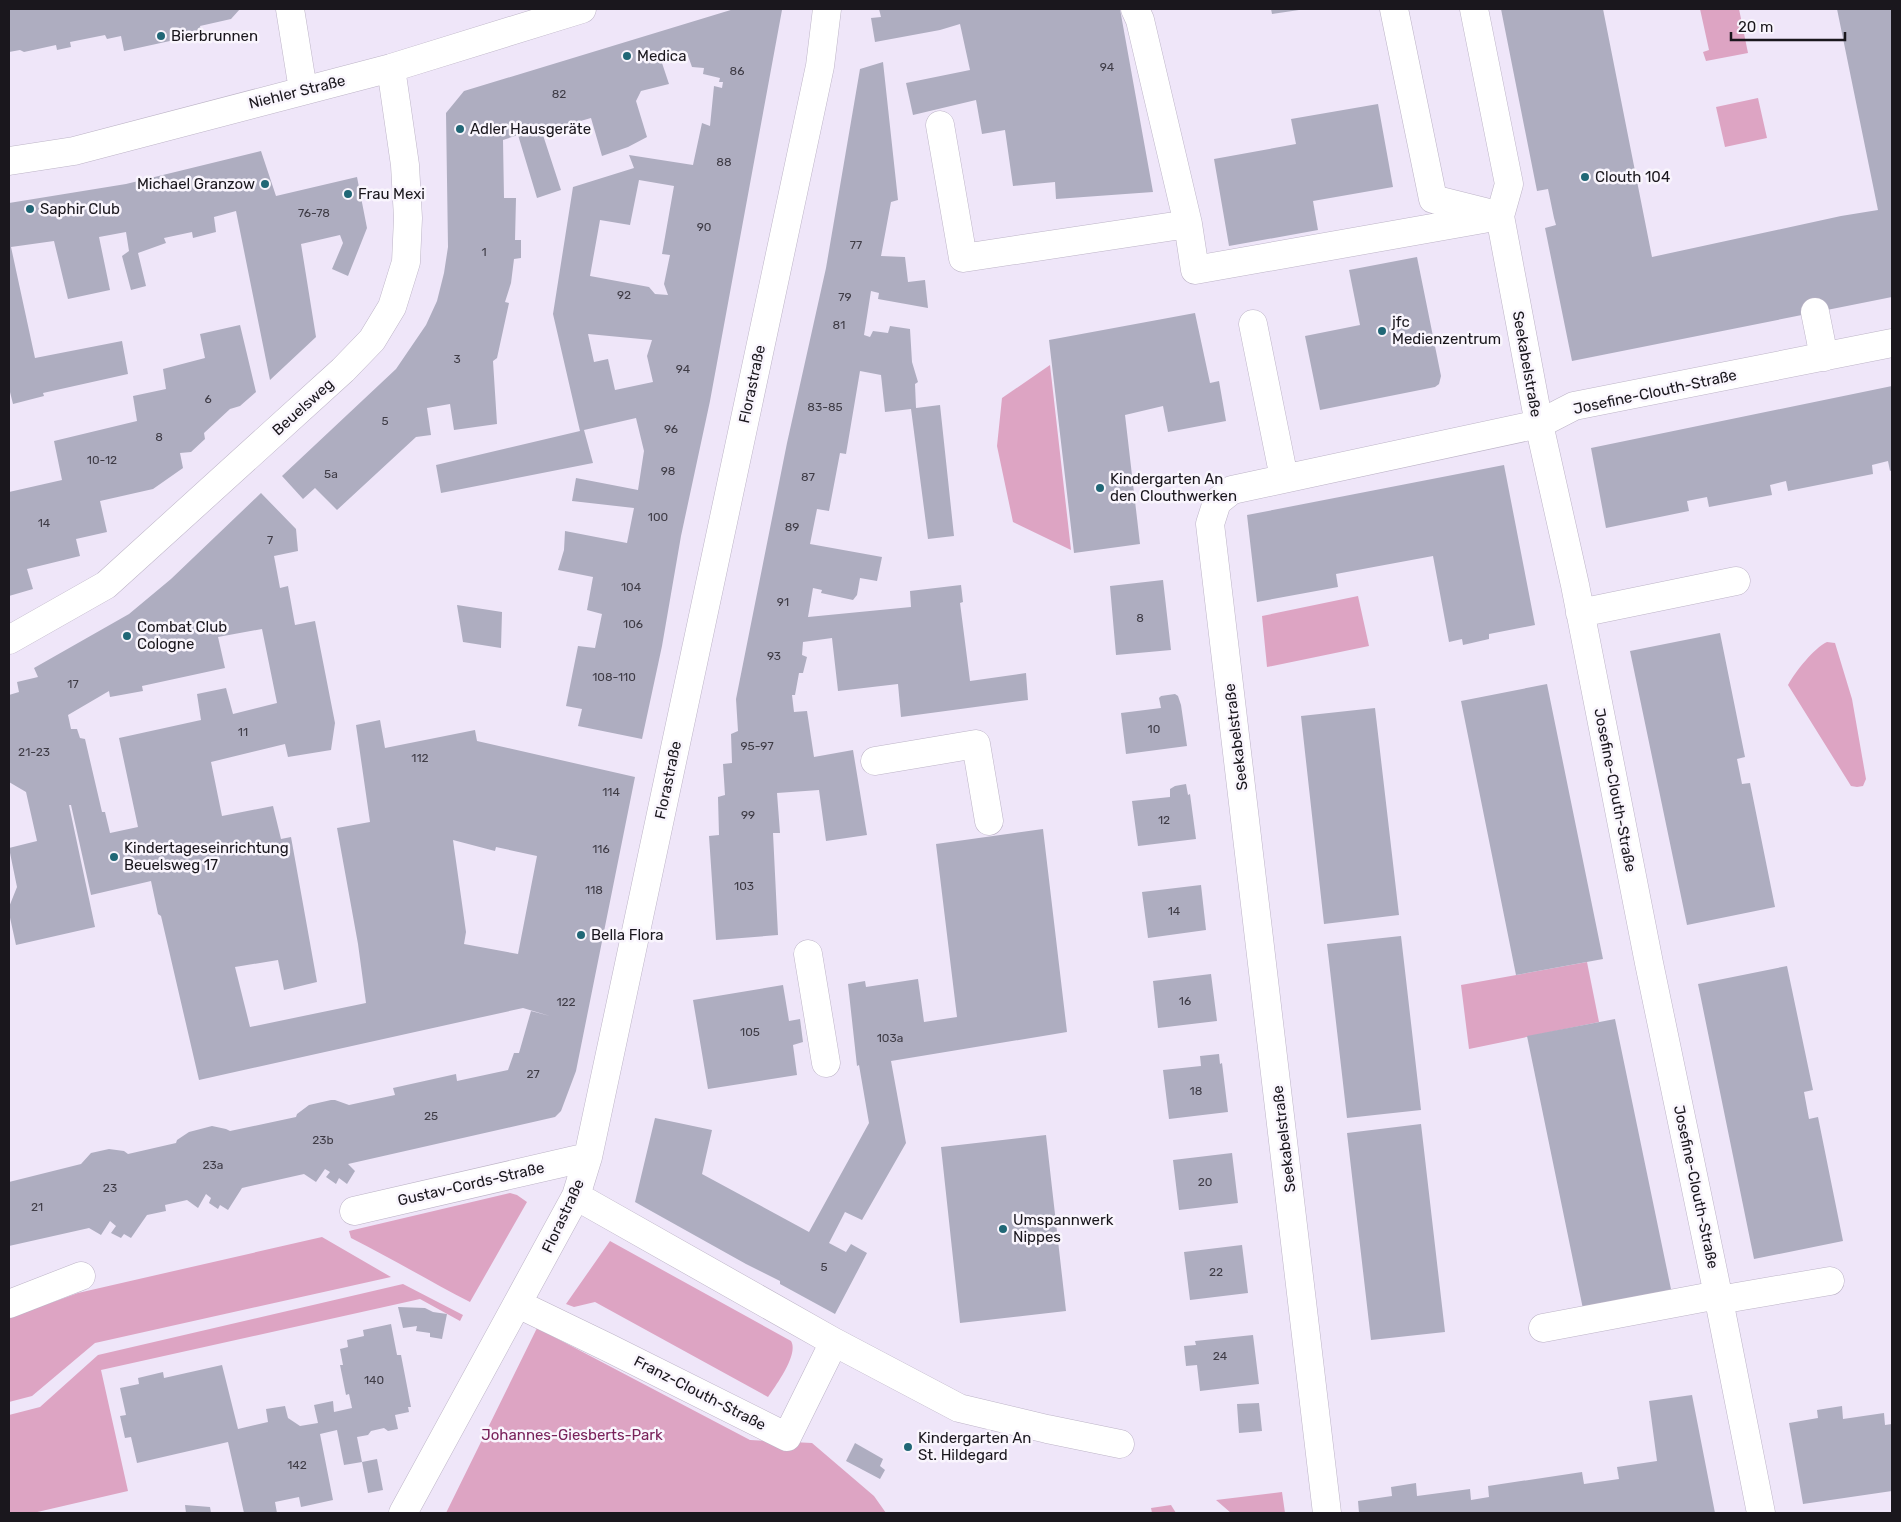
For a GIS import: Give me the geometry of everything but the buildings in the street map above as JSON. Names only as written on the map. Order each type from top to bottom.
[{"type":"street","points":[[290,9],[303,90]]},
{"type":"street","name":"Niehler Straße","points":[[9,161],[74,151],[391,68],[582,9]]},
{"type":"street","name":"Florastraße","points":[[403,1513],[576,1196],[588,1157],[818,75],[827,9]]},
{"type":"street","points":[[1136,9],[1188,224],[1195,270],[1500,216]]},
{"type":"street","points":[[1394,9],[1433,199],[1500,216]]},
{"type":"street","name":"Seekabelstraße","points":[[1327,1513],[1210,524],[1217,502],[1232,490],[1539,424],[1500,216],[1509,184],[1474,9]]},
{"type":"street","name":"Beuelsweg","points":[[9,640],[106,585],[343,370],[372,340],[392,306],[406,262],[408,218],[405,165],[391,68]]},
{"type":"street","points":[[940,125],[963,258],[1188,224]]},
{"type":"street","points":[[1815,312],[1824,357]]},
{"type":"street","points":[[1253,324],[1284,478]]},
{"type":"street","name":"Josefine-Clouth-Straße","points":[[1761,1513],[1580,613],[1539,424],[1574,406],[1892,343]]},
{"type":"street","points":[[1580,613],[1736,581]]},
{"type":"street","points":[[875,761],[976,744],[989,821]]},
{"type":"street","points":[[808,954],[826,1063]]},
{"type":"street","name":"Gustav-Cords-Straße","points":[[354,1210],[588,1157]]},
{"type":"street","points":[[576,1196],[834,1342],[959,1408],[1120,1444]]},
{"type":"street","points":[[9,1304],[81,1276]]},
{"type":"street","points":[[1543,1328],[1830,1281]]},
{"type":"street","name":"Franz-Clouth-Straße","points":[[518,1304],[607,1346],[786,1437],[834,1342]]},
{"type":"green space","points":[[1700,9],[1739,9],[1748,53],[1706,61],[1703,52],[1709,50]]},
{"type":"green space","points":[[1758,98],[1767,138],[1725,147],[1716,107]]},
{"type":"green space","points":[[1050,365],[1071,550],[1013,522],[997,446],[1002,398]]},
{"type":"green space","points":[[1358,596],[1369,646],[1267,667],[1262,616]]},
{"type":"green space","points":[[1827,642],[1835,643],[1852,699],[1866,779],[1863,786],[1851,786],[1788,685],[1805,661],[1816,649]]},
{"type":"green space","points":[[1587,962],[1599,1022],[1469,1049],[1461,985]]},
{"type":"green space","points":[[510,1193],[517,1195],[527,1202],[470,1302],[351,1238],[349,1231]]},
{"type":"green space","points":[[322,1237],[391,1277],[95,1343],[32,1396],[9,1402],[9,1318],[78,1293]]},
{"type":"green space","points":[[610,1241],[791,1341],[793,1347],[792,1354],[781,1377],[768,1397],[595,1302],[574,1307],[566,1304]]},
{"type":"green space","points":[[403,1284],[463,1315],[460,1321],[420,1299],[101,1370],[128,1491],[33,1513],[9,1513],[9,1415],[40,1407],[98,1355]]},
{"type":"green space","name":"Johannes-Giesberts-Park","points":[[537,1328],[750,1440],[812,1443],[874,1496],[886,1513],[446,1513]]},
{"type":"green space","points":[[1282,1492],[1285,1513],[1231,1513],[1216,1500]]},
{"type":"green space","points":[[1171,1505],[1176,1513],[1152,1513],[1151,1508]]},
{"type":"place","name":"Bierbrunnen","points":[[161,36]]},
{"type":"place","name":"Medica","points":[[627,56]]},
{"type":"place","name":"Adler Hausgeräte","points":[[460,129]]},
{"type":"place","name":"Clouth 104","points":[[1585,177]]},
{"type":"place","name":"Michael Granzow","points":[[265,184]]},
{"type":"place","name":"Frau Mexi","points":[[348,194]]},
{"type":"place","name":"Saphir Club","points":[[30,209]]},
{"type":"place","name":"jfc Medienzentrum","points":[[1382,331]]},
{"type":"place","name":"Kindergarten An den Clouthwerken","points":[[1100,488]]},
{"type":"place","name":"Combat Club Cologne","points":[[127,636]]},
{"type":"place","name":"Kindertageseinrichtung Beuelsweg 17","points":[[114,857]]},
{"type":"place","name":"Bella Flora","points":[[581,935]]},
{"type":"place","name":"Umspannwerk Nippes","points":[[1003,1229]]},
{"type":"place","name":"Kindergarten An St. Hildegard","points":[[908,1447]]}]
